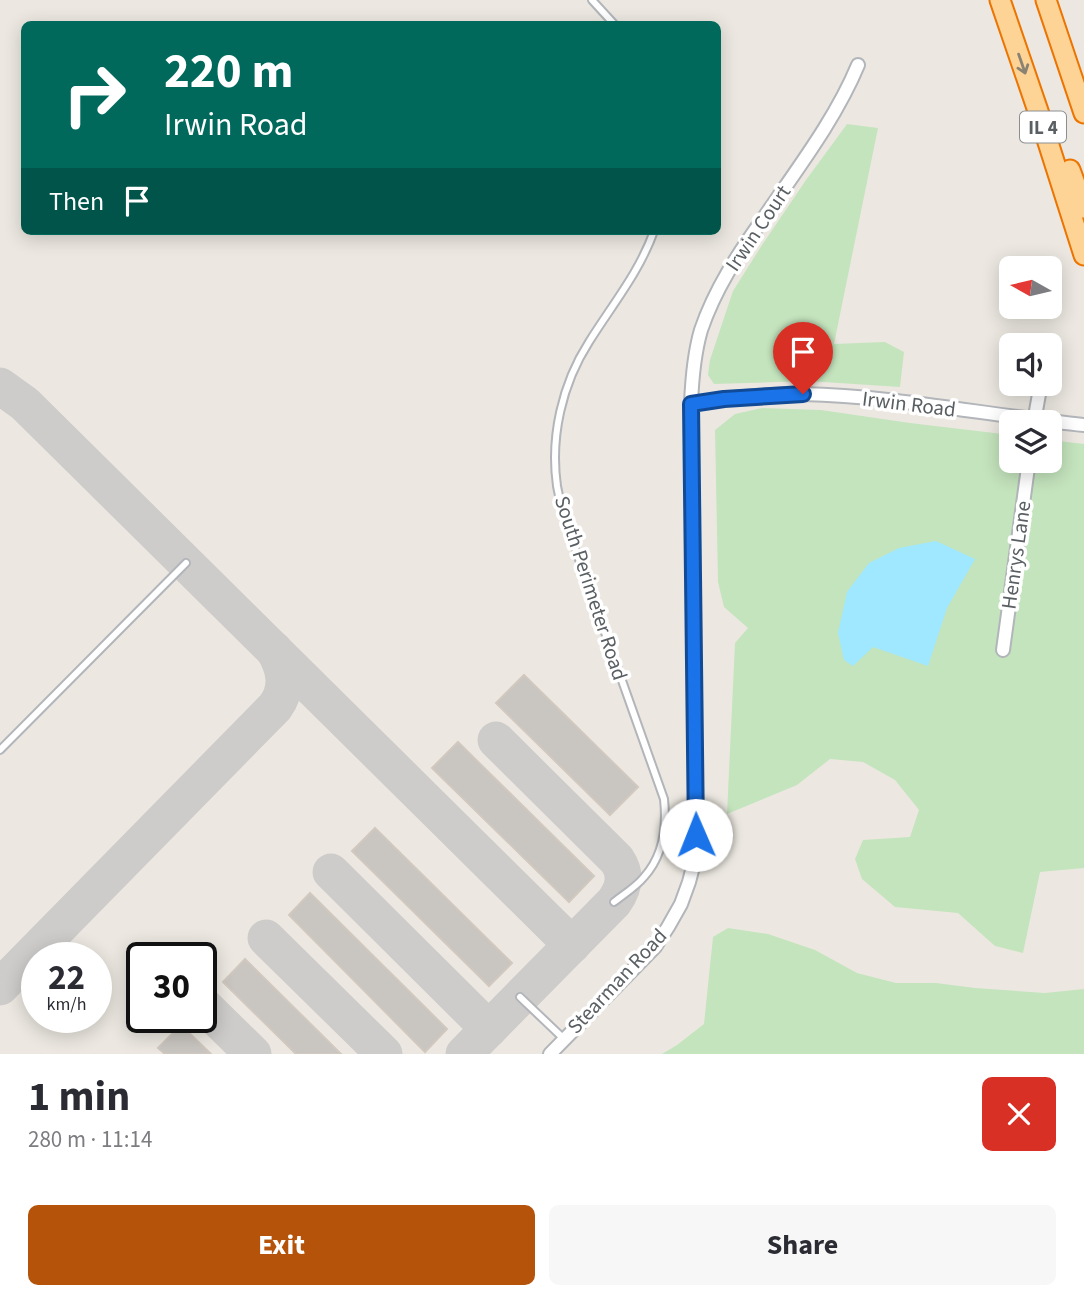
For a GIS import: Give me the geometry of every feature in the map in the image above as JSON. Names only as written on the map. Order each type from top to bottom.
[{"type":"highway","name":"IL 4","points":[[1000,0],[1084,255]]},
{"type":"highway","name":"IL 4","points":[[1046,0],[1084,113]]},
{"type":"highway","points":[[1058,0],[1084,78]]},
{"type":"highway","points":[[1038,111],[1058,137],[1084,208]]},
{"type":"street","name":"Irwin Court","points":[[691,404],[692,373],[701,331],[722,281],[830,120],[858,65]]},
{"type":"street","name":"Irwin Road","points":[[691,404],[782,394],[819,395],[999,416]]},
{"type":"street","name":"Stearman Road","points":[[550,1054],[655,947],[681,904],[695,859],[691,404]]},
{"type":"street","name":"Irwin Road","points":[[1062,423],[1084,425]]},
{"type":"street","name":"Henrys Lane","points":[[1003,650],[1027,473]]},
{"type":"lane","points":[[592,0],[611,21]]},
{"type":"lane","name":"South Perimeter Road","points":[[614,902],[643,879],[652,866],[665,828],[664,800],[564,517],[557,485],[556,434],[566,389],[576,365],[588,342],[639,266],[652,235]]},
{"type":"lane","points":[[0,750],[186,563]]},
{"type":"lane","points":[[520,997],[564,1039]]},
{"type":"green space","points":[[847,124],[878,128],[834,344],[885,342],[904,352],[900,387],[808,381],[714,384],[708,375],[710,360],[733,291],[806,180]]},
{"type":"green space","points":[[762,408],[821,410],[999,434],[999,473],[1062,473],[1062,441],[1084,444],[1084,868],[1040,872],[1023,953],[995,946],[958,913],[895,907],[862,879],[855,859],[863,840],[910,837],[919,810],[895,780],[863,762],[830,759],[797,785],[727,814],[735,643],[748,628],[724,607],[718,582],[715,430],[735,414]]},
{"type":"green space","points":[[728,928],[768,934],[815,950],[857,973],[896,983],[936,983],[1045,993],[1084,989],[1084,1054],[662,1054],[704,1024],[713,937]]},
{"type":"water","points":[[936,541],[975,559],[947,608],[928,666],[873,647],[853,666],[844,660],[838,633],[847,592],[869,563],[899,548]]},
{"type":"building","points":[[524,675],[638,787],[610,815],[496,703]]},
{"type":"building","points":[[458,742],[594,876],[569,902],[432,768]]},
{"type":"building","points":[[375,828],[512,963],[489,986],[352,851]]},
{"type":"building","points":[[310,893],[447,1029],[425,1052],[289,915]]},
{"type":"building","points":[[245,959],[341,1054],[296,1054],[223,982]]},
{"type":"building","points":[[173,1033],[189,1033],[211,1054],[165,1054],[158,1048]]},
{"type":"taxiway","points":[[0,386],[25,404],[572,945]]},
{"type":"taxiway","points":[[0,987],[275,707],[282,693],[284,679],[274,650]]},
{"type":"taxiway","points":[[464,1054],[614,902],[623,881],[617,860],[496,740]]},
{"type":"taxiway","points":[[331,872],[489,1029]]},
{"type":"taxiway","points":[[266,938],[384,1054]]},
{"type":"taxiway","points":[[217,1019],[253,1054]]},
{"type":"route","points":[[696,835],[691,404],[803,394]]}]
